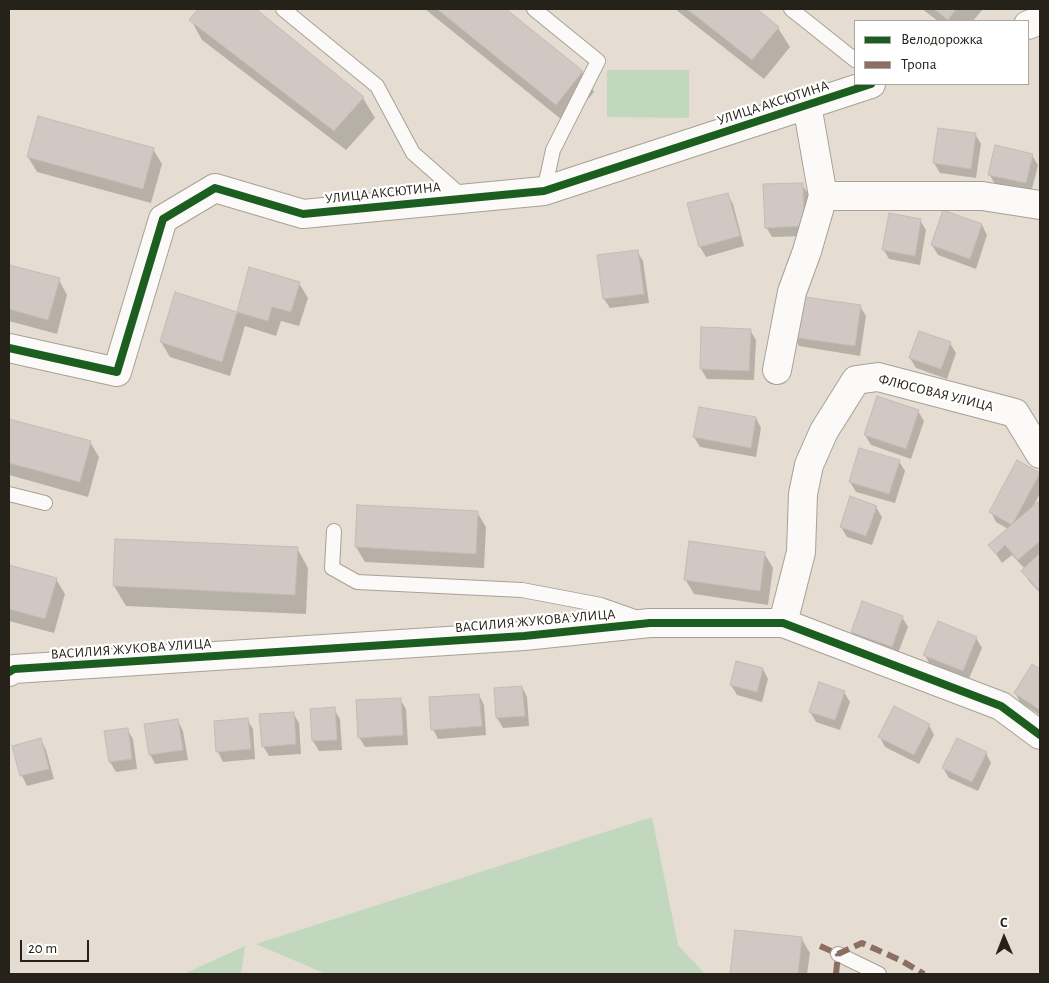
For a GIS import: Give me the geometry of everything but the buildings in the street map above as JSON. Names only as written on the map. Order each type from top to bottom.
[{"type":"street","name":"УЛИЦА АКСЮТИНА","points":[[9,348],[117,372],[163,219],[215,188],[303,214],[463,197],[544,191],[868,85]]},
{"type":"street","points":[[777,370],[792,292],[808,251],[822,196],[807,105]]},
{"type":"street","points":[[822,196],[982,196],[1040,205]]},
{"type":"street","name":"ФЛЮСОВАЯ УЛИЦА","points":[[783,622],[800,552],[802,494],[809,465],[824,430],[856,380],[878,377],[1015,413],[1040,454]]},
{"type":"street","name":"ВАСИЛИЯ ЖУКОВА УЛИЦА","points":[[9,672],[14,669],[524,636],[650,623],[783,622],[1001,706],[1040,735]]},
{"type":"lane","points":[[283,9],[378,86],[413,153],[463,197]]},
{"type":"lane","points":[[534,9],[598,61],[554,150],[544,191]]},
{"type":"lane","points":[[791,9],[854,59]]},
{"type":"lane","points":[[1036,9],[1040,13]]},
{"type":"lane","points":[[9,494],[45,503]]},
{"type":"lane","points":[[334,531],[332,568],[357,582],[522,590],[600,605],[650,623]]},
{"type":"lane","points":[[838,954],[879,974]]},
{"type":"green space","points":[[607,70],[689,70],[689,118],[607,117]]},
{"type":"green space","points":[[652,817],[678,945],[705,974],[326,974],[256,944]]},
{"type":"green space","points":[[245,946],[241,974],[184,974]]},
{"type":"marked path","points":[[838,954],[862,943],[902,961],[924,974]]},
{"type":"marked path","points":[[820,946],[838,954]]},
{"type":"marked path","points":[[836,974],[838,954]]},
{"type":"cycle path","points":[[9,348],[117,372],[163,219],[215,188],[303,214],[544,191],[868,85]]},
{"type":"cycle path","points":[[9,672],[14,669],[524,636],[650,623],[783,623],[1001,706],[1040,735]]}]
